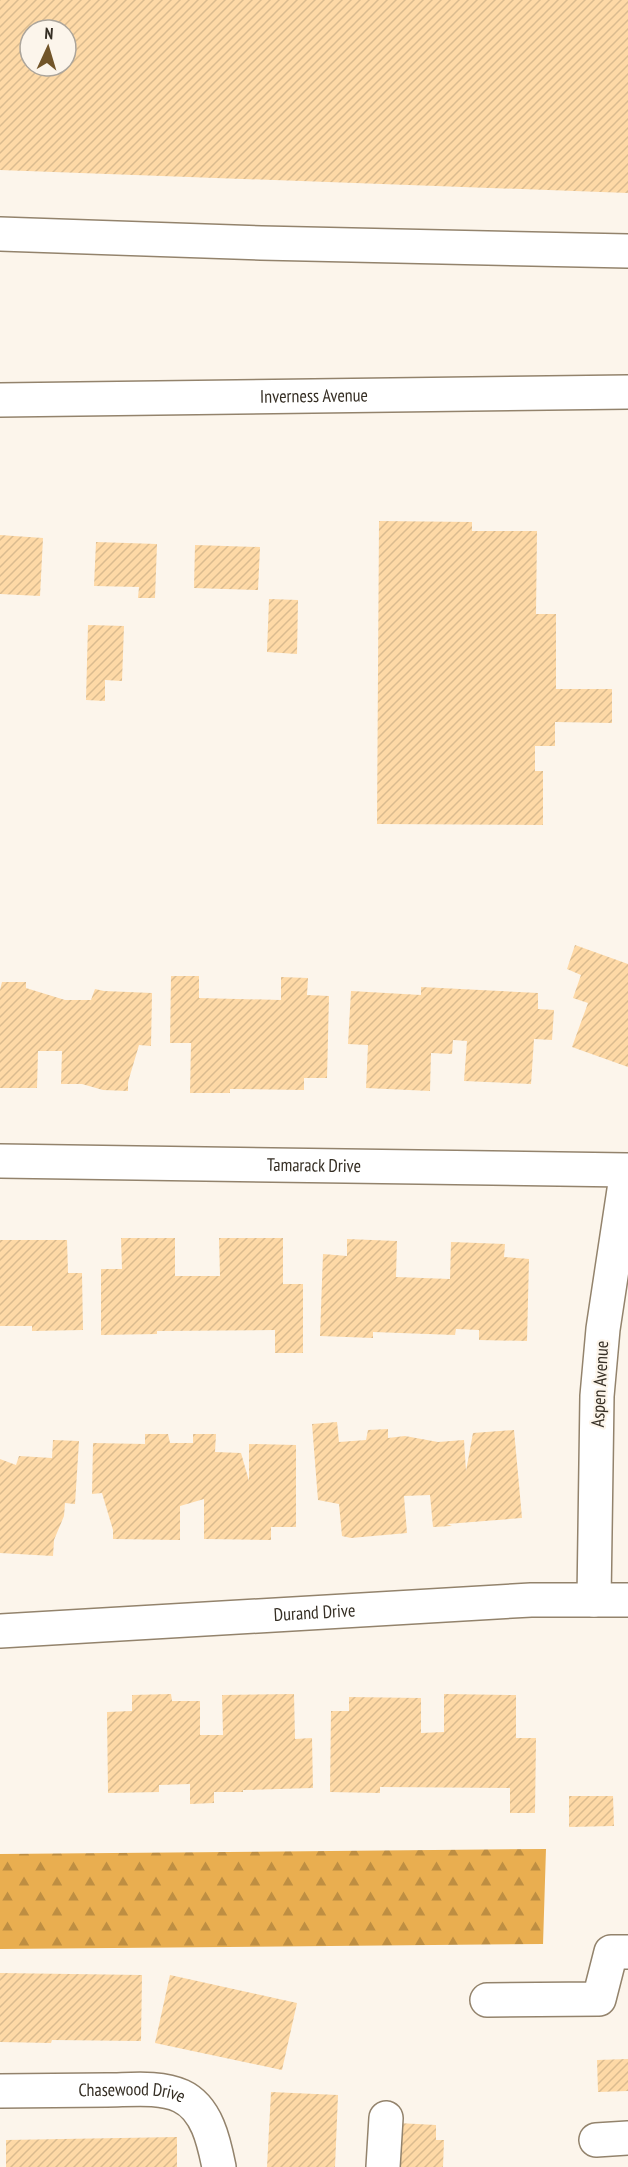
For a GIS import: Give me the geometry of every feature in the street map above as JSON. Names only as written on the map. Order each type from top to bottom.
[{"type":"street","points":[[0,234],[261,243],[628,251]]},
{"type":"street","name":"Inverness Avenue","points":[[0,400],[628,392]]},
{"type":"street","name":"Tamarack Drive","points":[[0,1161],[627,1170]]},
{"type":"street","name":"Aspen Avenue","points":[[594,1600],[597,1396],[603,1329],[627,1170]]},
{"type":"street","name":"Durand Drive","points":[[0,1631],[531,1600],[628,1600]]},
{"type":"street","points":[[487,2000],[599,1999],[611,1952],[628,1952]]},
{"type":"street","name":"Chasewood Drive","points":[[0,2091],[151,2090],[181,2096],[196,2108],[206,2122],[214,2139],[219,2167]]},
{"type":"street","points":[[383,2167],[386,2118]]},
{"type":"street","points":[[596,2140],[628,2138]]},
{"type":"green space","points":[[546,1849],[543,1944],[0,1949],[0,1854]]},
{"type":"building","points":[[0,0],[628,0],[628,193],[0,170]]},
{"type":"building","points":[[379,521],[472,522],[472,531],[537,531],[536,614],[556,614],[556,689],[612,689],[612,723],[555,722],[555,746],[535,746],[535,771],[543,771],[543,825],[377,824]]},
{"type":"building","points":[[0,535],[43,538],[40,596],[0,594]]},
{"type":"building","points":[[96,542],[157,544],[155,598],[138,598],[139,587],[94,586]]},
{"type":"building","points":[[195,545],[260,547],[258,590],[194,588]]},
{"type":"building","points":[[269,599],[298,600],[297,654],[267,652]]},
{"type":"building","points":[[88,625],[124,626],[122,681],[105,680],[105,701],[86,700]]},
{"type":"building","points":[[575,945],[628,964],[628,1067],[572,1047],[588,1003],[573,998],[581,975],[567,969]]},
{"type":"building","points":[[171,976],[199,976],[199,998],[281,1000],[281,977],[308,978],[307,995],[329,996],[327,1078],[304,1078],[304,1090],[230,1089],[230,1093],[190,1093],[191,1043],[170,1043]]},
{"type":"building","points":[[2,982],[26,982],[26,988],[65,1000],[91,1000],[95,989],[152,993],[151,1046],[139,1045],[128,1082],[128,1091],[103,1090],[82,1084],[61,1084],[62,1051],[38,1051],[37,1088],[0,1088],[0,990]]},
{"type":"building","points":[[421,987],[538,993],[538,1009],[554,1010],[552,1040],[534,1039],[531,1084],[464,1081],[467,1041],[453,1040],[452,1054],[431,1053],[430,1091],[366,1088],[368,1045],[348,1044],[351,991],[421,995]]},
{"type":"building","points":[[121,1238],[175,1238],[175,1276],[220,1276],[219,1238],[283,1238],[283,1284],[303,1284],[303,1353],[275,1353],[275,1330],[157,1331],[157,1334],[101,1335],[101,1269],[122,1269]]},
{"type":"building","points":[[347,1239],[397,1241],[396,1277],[450,1279],[451,1242],[505,1244],[504,1257],[529,1259],[527,1341],[479,1340],[479,1330],[456,1329],[455,1335],[373,1332],[373,1338],[320,1336],[323,1254],[347,1256]]},
{"type":"building","points":[[0,1240],[67,1240],[68,1273],[82,1273],[83,1330],[32,1331],[32,1326],[0,1326]]},
{"type":"building","points":[[337,1422],[339,1442],[366,1440],[368,1430],[388,1429],[388,1438],[405,1436],[438,1442],[464,1440],[466,1471],[473,1433],[514,1430],[522,1518],[433,1527],[430,1495],[404,1496],[407,1533],[351,1538],[342,1536],[339,1504],[318,1500],[312,1424]]},
{"type":"building","points":[[145,1434],[168,1434],[170,1443],[193,1443],[193,1434],[216,1434],[215,1452],[241,1453],[249,1481],[249,1444],[296,1445],[296,1527],[271,1527],[271,1540],[204,1539],[204,1499],[180,1506],[180,1540],[113,1539],[113,1530],[102,1493],[92,1494],[93,1443],[145,1444]]},
{"type":"building","points":[[53,1440],[79,1441],[75,1504],[65,1503],[64,1516],[54,1540],[53,1556],[0,1553],[0,1459],[16,1465],[19,1456],[52,1458]]},
{"type":"building","points":[[171,1694],[172,1701],[200,1701],[200,1735],[223,1735],[222,1695],[294,1694],[295,1739],[312,1738],[313,1788],[214,1792],[214,1803],[190,1804],[190,1784],[159,1785],[159,1792],[108,1793],[107,1712],[132,1711],[132,1695]]},
{"type":"building","points":[[444,1694],[516,1695],[516,1738],[536,1738],[535,1813],[510,1813],[510,1788],[380,1787],[380,1793],[330,1792],[331,1711],[349,1711],[349,1697],[421,1698],[421,1733],[444,1732]]},
{"type":"building","points":[[569,1796],[613,1796],[614,1826],[569,1827]]},
{"type":"building","points":[[0,1973],[142,1975],[141,2041],[0,2042]]},
{"type":"building","points":[[170,1975],[297,2003],[282,2070],[155,2043]]},
{"type":"building","points":[[628,2059],[628,2091],[598,2092],[597,2060]]},
{"type":"building","points":[[271,2092],[338,2095],[335,2167],[267,2167]]},
{"type":"building","points":[[398,2123],[436,2125],[436,2140],[444,2140],[443,2167],[396,2167]]},
{"type":"building","points":[[177,2137],[177,2167],[6,2167],[6,2140]]}]
